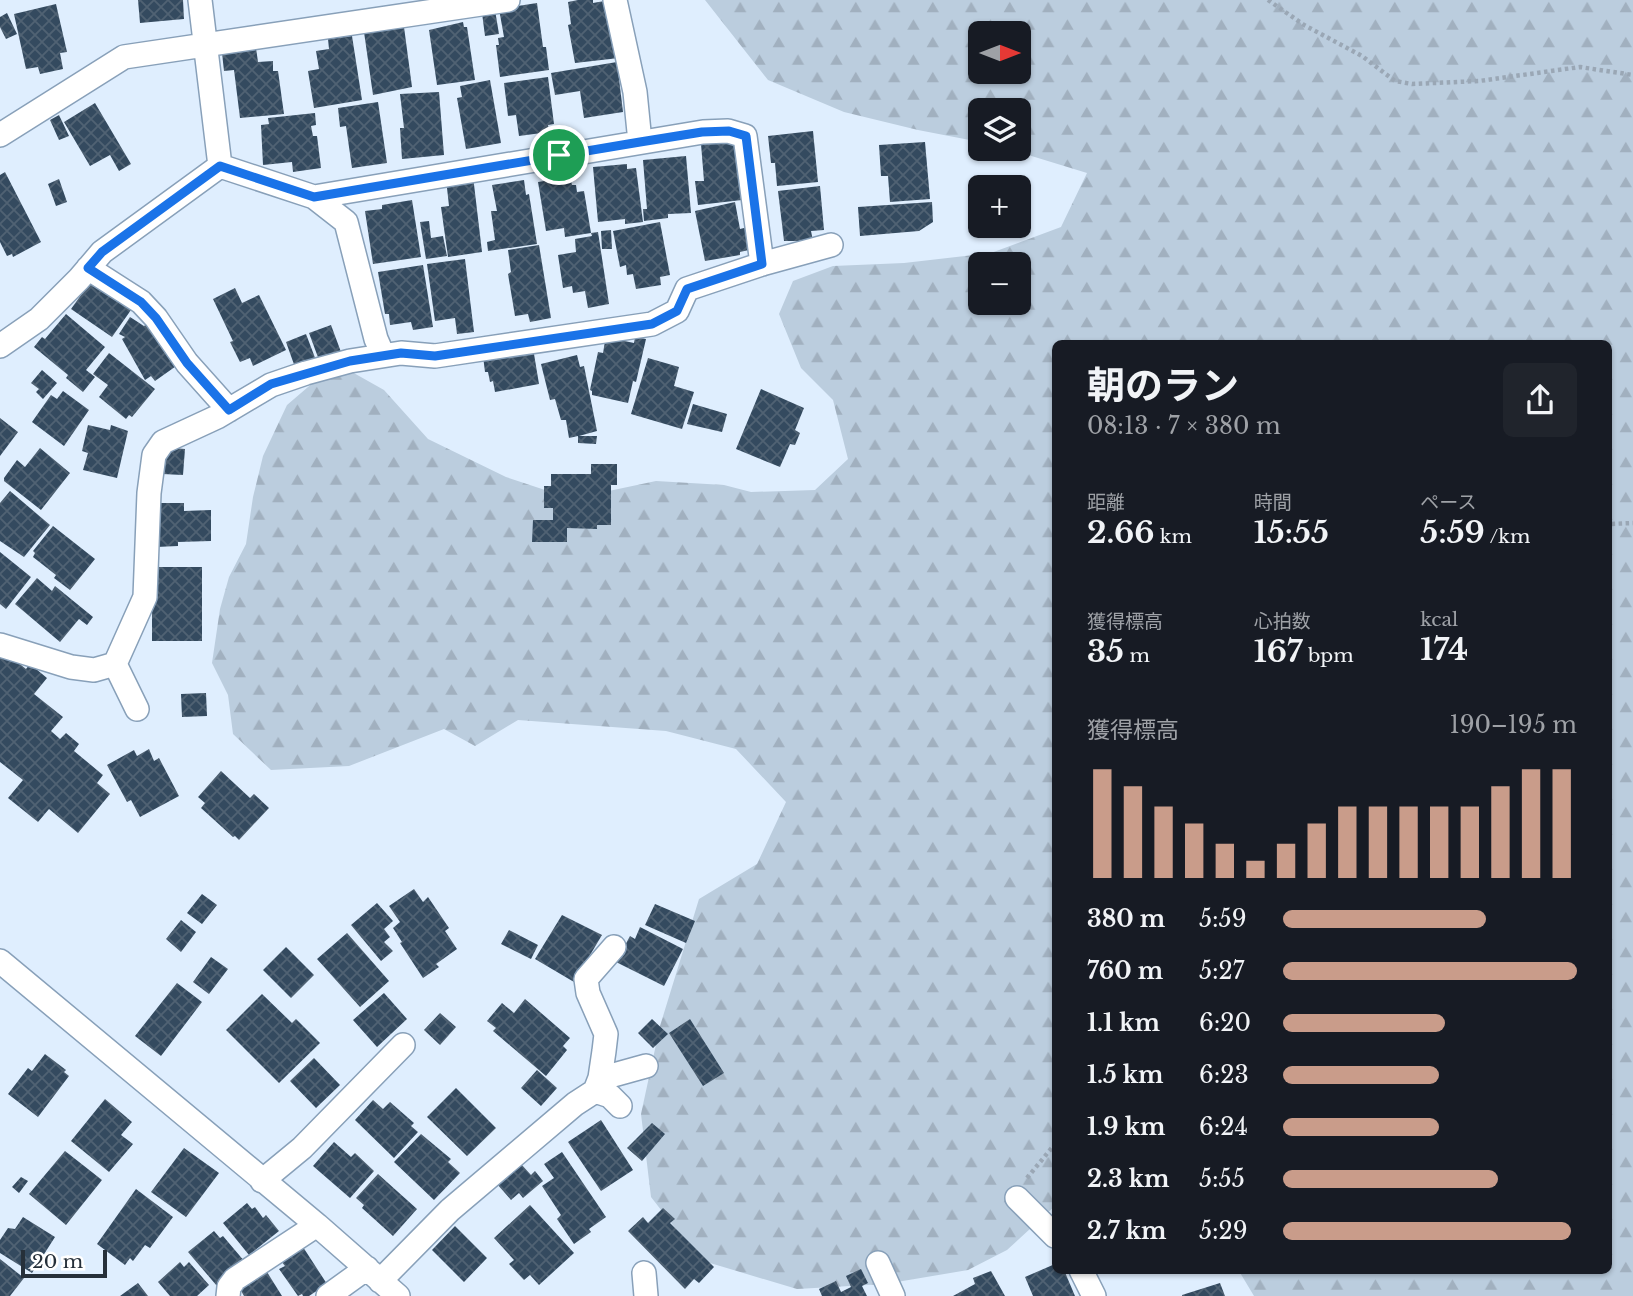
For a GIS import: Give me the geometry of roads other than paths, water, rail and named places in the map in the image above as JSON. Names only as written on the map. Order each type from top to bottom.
[{"type":"street","points":[[200,0],[220,166]]},
{"type":"street","points":[[0,135],[124,57],[508,0]]},
{"type":"street","points":[[615,0],[635,92],[640,142]]},
{"type":"street","points":[[314,197],[702,132],[729,131],[746,136],[762,264]]},
{"type":"street","points":[[220,166],[314,197],[346,222],[376,339],[383,355]]},
{"type":"street","points":[[0,346],[39,319],[102,252],[220,166]]},
{"type":"street","points":[[0,645],[71,667],[94,670],[115,664],[145,597],[149,493],[154,455],[159,446],[166,439],[229,410],[271,384],[350,361],[383,355],[401,353],[435,356],[652,324],[677,311],[687,289],[831,245]]},
{"type":"street","points":[[88,268],[141,302],[156,318],[187,363],[229,410]]},
{"type":"street","points":[[115,664],[137,709]]},
{"type":"street","points":[[595,1091],[600,1078],[606,1034],[588,993],[586,979],[614,947]]},
{"type":"street","points":[[0,961],[317,1225],[398,1296]]},
{"type":"street","points":[[261,1181],[302,1148],[403,1045]]},
{"type":"street","points":[[328,1296],[374,1274],[610,1076],[646,1066]]},
{"type":"street","points":[[595,1091],[610,1096],[620,1106]]},
{"type":"street","points":[[1017,1198],[1052,1233]]},
{"type":"street","points":[[229,1296],[229,1287],[235,1279],[317,1225]]},
{"type":"street","points":[[878,1263],[894,1296]]},
{"type":"street","points":[[1083,1274],[1094,1296]]}]
